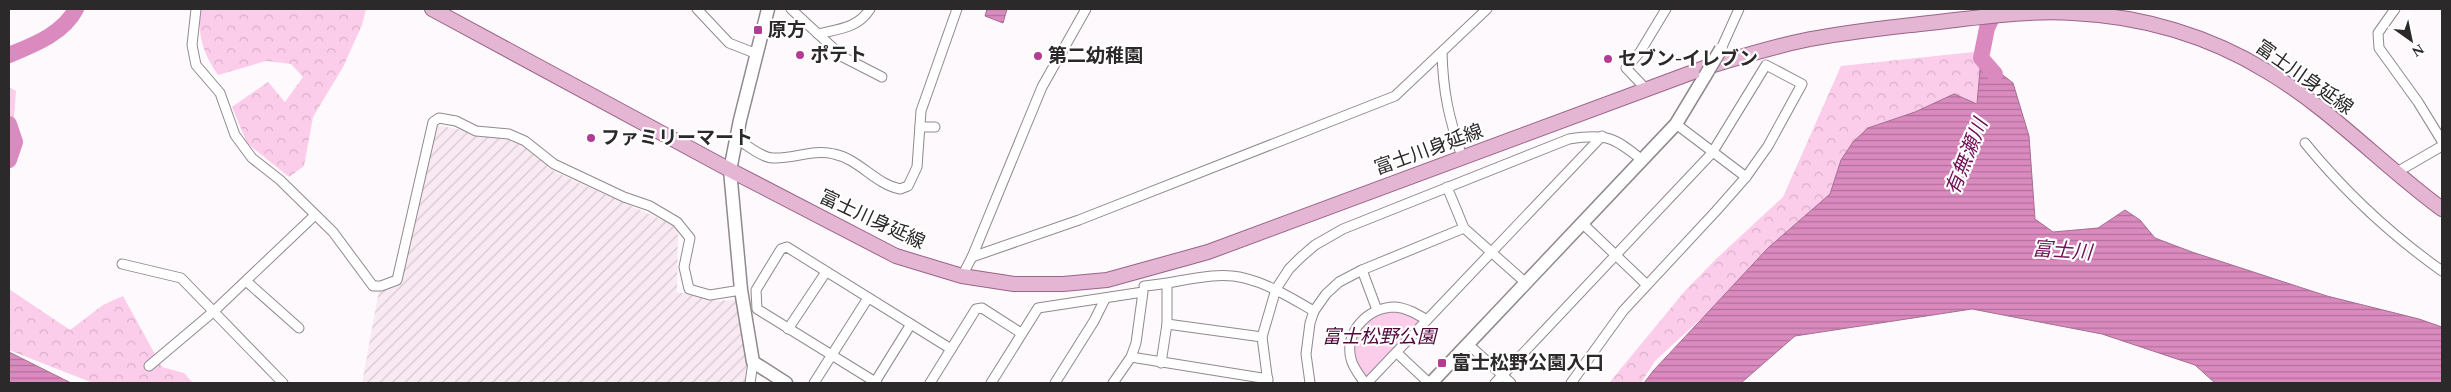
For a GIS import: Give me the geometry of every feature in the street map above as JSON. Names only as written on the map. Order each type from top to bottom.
[{"type":"main road","name":"富士川身延線","points":[[432,9],[730,170],[896,256],[962,276],[1014,284],[1063,284],[1107,280],[1208,252],[1713,65],[1802,41],[1867,30],[2044,11],[2074,12],[2162,25],[2243,57],[2269,72],[2314,103],[2442,209]]},
{"type":"street","points":[[196,9],[192,45],[196,65],[220,93],[235,135],[252,158],[280,180],[333,232],[373,286],[382,286],[397,280],[433,122],[439,118],[456,121],[476,131],[509,134],[525,141],[554,164],[624,197],[650,206],[678,222],[690,238],[684,267],[689,289],[710,295],[741,290]]},
{"type":"street","points":[[697,9],[729,43],[757,54]]},
{"type":"street","points":[[750,383],[753,362],[741,290],[730,170],[736,138],[768,9]]},
{"type":"street","points":[[791,9],[843,57],[882,77]]},
{"type":"street","points":[[818,34],[855,26],[870,9]]},
{"type":"street","points":[[736,138],[771,158],[802,154],[834,154],[850,160],[886,186],[900,190],[908,186],[917,166],[921,111],[957,9]]},
{"type":"street","points":[[962,276],[972,257],[1042,87],[1086,9]]},
{"type":"street","points":[[972,257],[1079,220],[1395,96],[1487,9]]},
{"type":"street","points":[[1646,89],[1626,68],[1640,52],[1666,9]]},
{"type":"street","points":[[1397,353],[1430,383],[1676,124],[1721,48],[1739,9]]},
{"type":"street","points":[[2395,9],[2378,33],[2379,48],[2418,102],[2442,141]]},
{"type":"street","points":[[1442,52],[1443,86],[1447,111],[1462,157]]},
{"type":"street","points":[[1495,383],[1712,153],[1766,65],[1802,84],[1768,146],[1746,177],[1716,212],[1623,310],[1571,383]]},
{"type":"street","points":[[1676,124],[1746,177]]},
{"type":"street","points":[[920,128],[935,127]]},
{"type":"street","points":[[1131,357],[1268,381],[1262,338],[1276,290],[1289,269],[1315,246],[1343,229],[1569,139],[1590,135],[1602,136],[1620,142],[1642,160]]},
{"type":"street","points":[[1427,320],[1411,310],[1396,307],[1377,310],[1360,323],[1351,337],[1350,358],[1366,383],[1397,353],[1602,136]]},
{"type":"street","points":[[2305,143],[2346,191],[2374,217],[2442,270]]},
{"type":"street","points":[[2397,172],[2442,146]]},
{"type":"street","points":[[1447,188],[1464,228],[1526,283]]},
{"type":"street","points":[[149,366],[213,312],[315,215]]},
{"type":"street","points":[[1582,224],[1647,286]]},
{"type":"street","points":[[1310,383],[1306,354],[1314,311],[1339,282],[1362,270],[1464,228]]},
{"type":"street","points":[[911,324],[876,383],[757,309],[756,290],[781,249],[787,248],[911,324],[951,349]]},
{"type":"street","points":[[122,264],[181,278],[283,383]]},
{"type":"street","points":[[1362,270],[1377,310]]},
{"type":"street","points":[[788,329],[826,272]]},
{"type":"street","points":[[1144,286],[1212,276],[1243,277],[1276,290],[1314,311]]},
{"type":"street","points":[[246,281],[299,328]]},
{"type":"street","points":[[1161,363],[1167,324],[1167,284]]},
{"type":"street","points":[[991,383],[1038,308],[1143,292],[1136,343],[1131,357],[1115,382]]},
{"type":"street","points":[[814,383],[868,298]]},
{"type":"street","points":[[1055,383],[1094,321],[1105,299]]},
{"type":"street","points":[[930,383],[976,309],[982,308],[1021,333]]},
{"type":"street","points":[[1167,324],[1262,338]]},
{"type":"street","points":[[1468,344],[1511,383]]},
{"type":"street","points":[[753,362],[786,383]]},
{"type":"shaded area","points":[[436,125],[517,140],[555,172],[678,227],[677,292],[717,301],[736,300],[750,357],[745,383],[362,383],[379,290],[401,284]]},
{"type":"green space","points":[[201,9],[366,9],[362,25],[343,67],[313,117],[304,166],[289,177],[247,143],[232,107],[268,82],[285,102],[303,77],[291,64],[266,61],[218,75],[208,59],[202,44],[200,28]]},
{"type":"green space","points":[[1983,51],[1977,104],[1841,160],[1830,194],[1655,361],[1641,383],[1609,383],[1684,292],[1716,259],[1783,197],[1841,66]]},
{"type":"green space","points":[[9,87],[16,91],[9,186]]},
{"type":"green space","points":[[9,289],[70,330],[103,305],[123,296],[162,367],[184,373],[193,383],[93,383],[9,350]]},
{"type":"green space","name":"富士松野公園","points":[[1383,312],[1407,313],[1422,322],[1367,379],[1355,359],[1353,343],[1355,336],[1369,319]]},
{"type":"water","points":[[987,9],[1007,9],[1003,23],[985,16]]},
{"type":"water","name":"富士川","points":[[1981,58],[2013,83],[2029,136],[2035,219],[2053,232],[2098,228],[2125,210],[2140,220],[2155,238],[2192,252],[2327,296],[2419,319],[2442,327],[2442,383],[2215,383],[2195,365],[2102,334],[1972,309],[1795,336],[1741,383],[1644,383],[1768,248],[1830,194],[1841,160],[1853,142],[1868,128],[1915,112],[1954,94],[1977,104]]},
{"type":"water","points":[[9,352],[71,383],[9,383]]},
{"type":"waterway","points":[[9,55],[47,38],[63,25],[76,9]]},
{"type":"waterway","name":"有無瀬川","points":[[1995,74],[1981,58],[1987,28],[1996,9]]},
{"type":"waterway","points":[[9,124],[15,142],[9,160]]},
{"type":"place","name":"原方","points":[[758,30]]},
{"type":"place","name":"ポテト","points":[[800,55]]},
{"type":"place","name":"第二幼稚園","points":[[1038,56]]},
{"type":"place","name":"セブン-イレブン","points":[[1608,59]]},
{"type":"place","name":"ファミリーマート","points":[[591,138]]},
{"type":"place","name":"富士松野公園入口","points":[[1442,363]]}]
